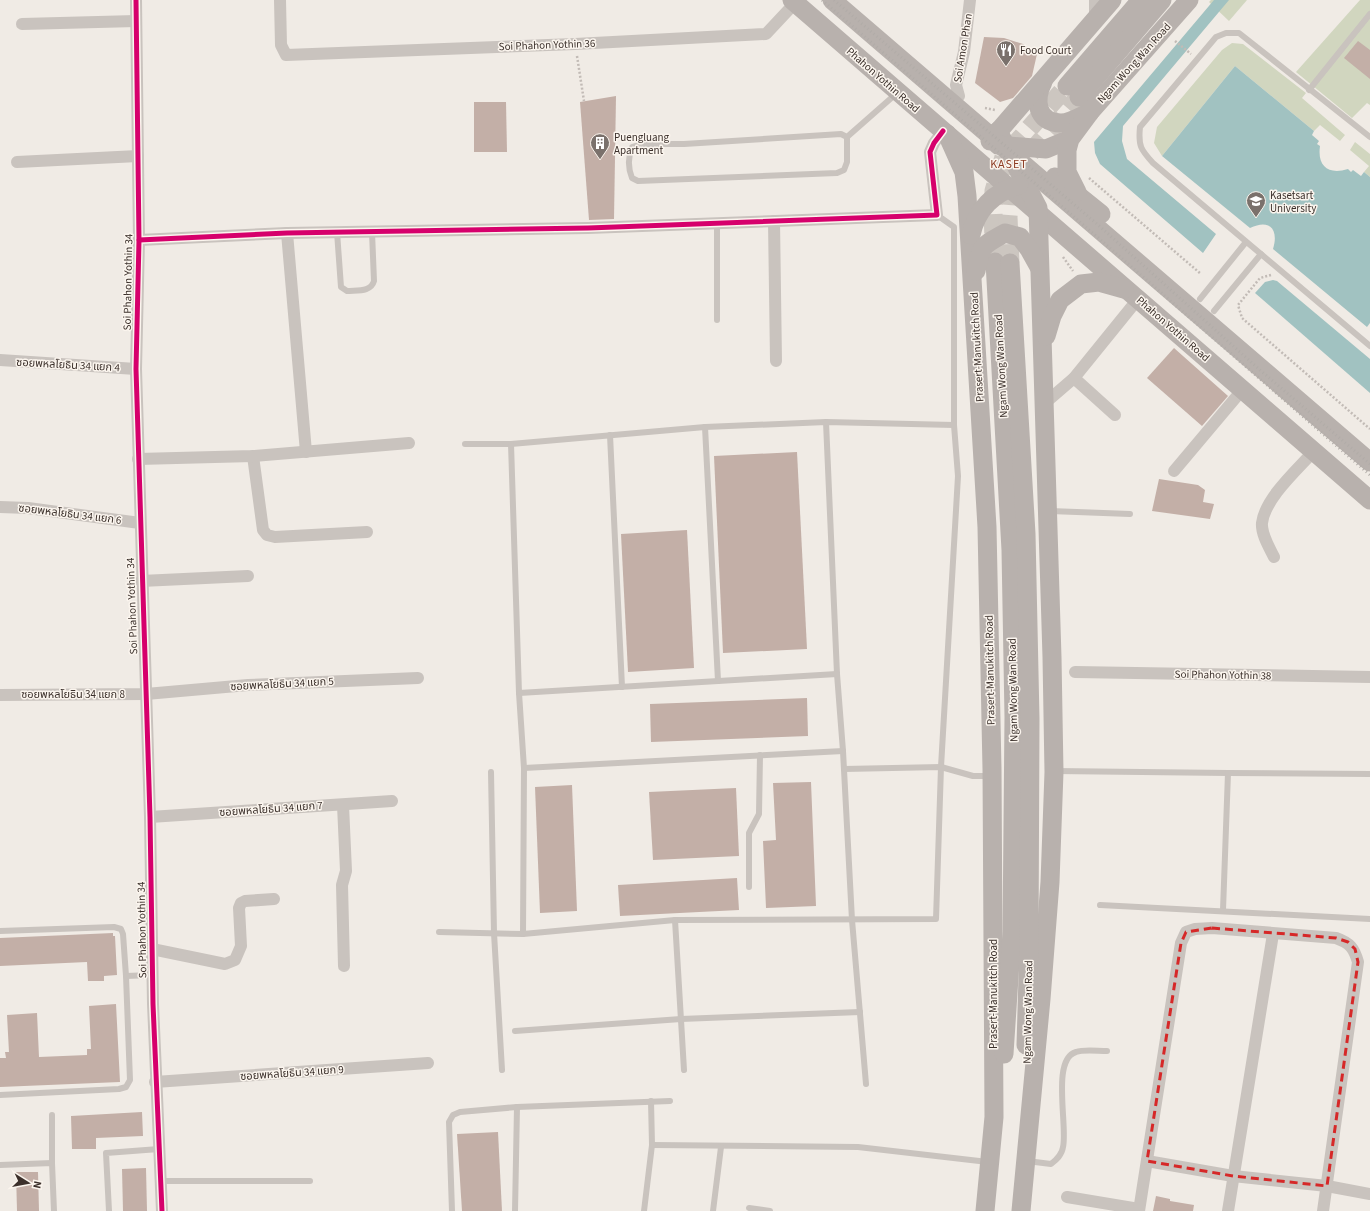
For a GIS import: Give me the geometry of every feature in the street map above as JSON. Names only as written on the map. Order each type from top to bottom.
[{"type":"main road","points":[[967,214],[972,195],[975,160],[1002,142],[1046,76],[1112,0]]},
{"type":"main road","name":"Ngam Wong Wan Road","points":[[1141,0],[1073,91],[1162,0]]},
{"type":"main road","name":"Ngam Wong Wan Road","points":[[1071,189],[1067,172],[1067,150],[1070,139],[1090,112],[1189,0]]},
{"type":"main road","name":"Phahon Yothin Road","points":[[798,1],[838,7],[923,64],[959,96],[1002,142],[1071,189],[1153,258],[1198,312],[1370,486]]},
{"type":"main road","name":"Phahon Yothin Road","points":[[798,1],[898,93],[945,132],[975,160],[1017,186],[1038,214],[1133,294],[1370,500]]},
{"type":"main road","name":"Phahon Yothin Road","points":[[838,7],[1198,312],[1370,462]]},
{"type":"main road","points":[[898,93],[923,64]]},
{"type":"main road","points":[[1046,76],[1037,98],[1040,112],[1045,119],[1062,123],[1090,112]]},
{"type":"main road","points":[[945,132],[1046,149],[1070,139]]},
{"type":"main road","name":"Prasert-Manukitch Road","points":[[945,132],[964,172],[973,286],[987,527],[992,776],[994,1117],[985,1211]]},
{"type":"main road","points":[[1002,142],[1017,186]]},
{"type":"main road","points":[[969,242],[973,223],[988,201],[1017,186],[1031,182],[1071,189]]},
{"type":"main road","points":[[1021,1211],[1031,1114],[1050,882],[1054,772],[1045,404],[1038,214]]},
{"type":"main road","points":[[973,286],[979,253],[986,244],[1005,233],[1020,237],[1029,249],[1040,270]]},
{"type":"main road","points":[[1133,294],[1116,272],[1117,262],[1121,254],[1133,250],[1153,258]]},
{"type":"main road","name":"Ngam Wong Wan Road","points":[[994,1117],[1005,1043],[1012,940],[1014,742],[1003,262],[1026,534],[1030,719],[1029,942],[1026,1043],[1031,1114]]},
{"type":"main road","points":[[1042,350],[1052,316],[1060,300],[1081,284],[1099,282],[1133,294]]},
{"type":"main road","name":"Phahon Yothin Road","points":[[1198,312],[1370,447]]},
{"type":"street","name":"Soi Phahon Yothin 34","points":[[136,0],[139,240],[136,369],[141,581],[150,817],[155,1082],[162,1211]]},
{"type":"street","name":"Soi Phahon Yothin 36","points":[[280,0],[281,45],[286,55],[575,44],[766,34],[798,1]]},
{"type":"street","name":"Soi Amon Phan","points":[[959,96],[956,85],[964,52],[970,0]]},
{"type":"street","points":[[1094,0],[1095,20]]},
{"type":"street","points":[[22,24],[136,21]]},
{"type":"street","points":[[139,240],[287,233],[588,228],[937,215],[930,152],[934,143],[945,132]]},
{"type":"street","points":[[16,162],[138,156]]},
{"type":"street","points":[[774,221],[776,361]]},
{"type":"street","points":[[287,233],[306,452]]},
{"type":"street","points":[[1045,404],[1074,378],[1133,294]]},
{"type":"street","name":"ซอยพหลโยธิน 34 แยก 4","points":[[0,360],[136,369]]},
{"type":"street","points":[[1074,378],[1115,415]]},
{"type":"street","points":[[1174,471],[1243,389]]},
{"type":"street","points":[[138,459],[253,456],[409,443]]},
{"type":"street","points":[[1274,557],[1262,531],[1262,522],[1268,507],[1277,492],[1314,451]]},
{"type":"street","points":[[253,456],[263,530],[267,535],[275,537],[367,532]]},
{"type":"street","name":"ซอยพหลโยธิน 34 แยก 6","points":[[0,507],[28,508],[140,523]]},
{"type":"street","points":[[141,581],[248,576]]},
{"type":"street","name":"Soi Phahon Yothin 38","points":[[1075,672],[1370,677]]},
{"type":"street","name":"ซอยพหลโยธิน 34 แยก 5","points":[[146,694],[248,685],[418,678]]},
{"type":"street","name":"ซอยพหลโยธิน 34 แยก 8","points":[[0,695],[146,694]]},
{"type":"street","name":"ซอยพหลโยธิน 34 แยก 7","points":[[150,817],[392,802]]},
{"type":"street","points":[[344,805],[346,871],[342,885],[344,966]]},
{"type":"street","points":[[152,949],[225,964],[235,960],[241,946],[239,908],[241,903],[245,901],[274,899]]},
{"type":"street","points":[[1067,1197],[1139,1210],[1181,943],[1186,932],[1195,928],[1212,928],[1336,938],[1348,942],[1355,949],[1358,962],[1323,1211]]},
{"type":"street","points":[[1228,1211],[1273,934]]},
{"type":"street","name":"ซอยพหลโยธิน 34 แยก 9","points":[[155,1082],[428,1063]]},
{"type":"street","points":[[1147,1161],[1233,1176],[1327,1186],[1370,1194]]},
{"type":"lane","points":[[1309,90],[1370,14]]},
{"type":"lane","points":[[1370,137],[1309,90],[1239,32],[1226,33],[1216,36],[1140,127],[1138,141],[1142,151],[1154,163],[1370,346]]},
{"type":"lane","points":[[847,136],[841,134],[684,144],[642,144],[632,147],[630,151],[630,172],[632,178],[638,181],[837,173],[844,170],[847,162],[847,136],[898,93]]},
{"type":"lane","points":[[439,932],[523,934],[675,920],[936,919],[941,767],[958,476],[954,425],[954,227],[937,215]]},
{"type":"lane","points":[[717,222],[717,320]]},
{"type":"lane","points":[[337,232],[341,287],[347,291],[370,289],[373,285],[372,232]]},
{"type":"lane","points":[[1198,312],[1246,242]]},
{"type":"lane","points":[[1198,312],[1261,254]]},
{"type":"lane","points":[[465,444],[511,444],[705,428],[826,422],[954,425]]},
{"type":"lane","points":[[826,422],[837,674],[843,751],[852,920],[866,1084]]},
{"type":"lane","points":[[705,428],[718,680]]},
{"type":"lane","points":[[610,435],[622,687]]},
{"type":"lane","points":[[511,444],[519,694],[524,768],[523,934]]},
{"type":"lane","points":[[1048,511],[1130,514]]},
{"type":"lane","points":[[519,694],[718,680],[837,674]]},
{"type":"lane","points":[[524,768],[843,751]]},
{"type":"lane","points":[[749,887],[749,833],[759,814],[760,755]]},
{"type":"lane","points":[[844,769],[941,767],[973,776],[992,776]]},
{"type":"lane","points":[[1054,772],[1069,770],[1370,774]]},
{"type":"lane","points":[[491,772],[494,933],[502,1070]]},
{"type":"lane","points":[[1223,910],[1228,773]]},
{"type":"lane","points":[[1100,905],[1223,910],[1370,919]]},
{"type":"lane","points":[[675,920],[684,1070]]},
{"type":"lane","points":[[0,931],[114,927],[120,929],[123,934],[126,976],[130,1080],[126,1086],[119,1089],[0,1096]]},
{"type":"lane","points":[[126,976],[152,975]]},
{"type":"lane","points":[[515,1031],[681,1019],[860,1012]]},
{"type":"lane","points":[[1026,1161],[1051,1164],[1058,1159],[1063,1148],[1063,1079],[1064,1064],[1068,1057],[1076,1052],[1106,1051]]},
{"type":"lane","points":[[644,1211],[652,1146],[651,1101]]},
{"type":"lane","points":[[452,1211],[449,1122],[453,1115],[460,1112],[517,1107],[670,1101]]},
{"type":"lane","points":[[515,1211],[517,1107]]},
{"type":"lane","points":[[52,1115],[54,1211]]},
{"type":"lane","points":[[652,1146],[858,1147],[990,1163]]},
{"type":"lane","points":[[713,1211],[721,1147]]},
{"type":"lane","points":[[110,1211],[106,1153],[159,1149]]},
{"type":"lane","points":[[0,1165],[52,1163]]},
{"type":"lane","points":[[160,1181],[310,1181]]},
{"type":"lane","points":[[749,1208],[770,1211]]},
{"type":"path","points":[[1176,42],[1187,51]]},
{"type":"path","points":[[575,44],[584,101]]},
{"type":"path","points":[[980,104],[986,109],[1001,109]]},
{"type":"path","points":[[1087,177],[1201,274]]},
{"type":"path","points":[[1059,252],[1077,277]]},
{"type":"path","points":[[1275,277],[1269,275],[1260,278],[1238,305],[1242,318],[1370,429]]},
{"type":"highlighted area","points":[[1212,928],[1336,938],[1348,942],[1355,949],[1358,962],[1327,1186],[1233,1176],[1147,1161],[1181,943],[1186,932]]},
{"type":"green space","points":[[1211,0],[1247,0],[1229,21],[1209,2]]},
{"type":"green space","points":[[1360,0],[1370,0],[1370,105],[1367,103],[1352,118],[1296,72]]},
{"type":"green space","points":[[1232,43],[1243,44],[1306,93],[1302,98],[1345,135],[1340,141],[1320,125],[1314,131],[1235,66],[1162,156],[1154,143],[1157,127],[1222,50]]},
{"type":"green space","points":[[1355,142],[1370,154],[1370,177],[1364,172],[1369,166],[1350,150]]},
{"type":"water","points":[[1214,0],[1229,0],[1123,126],[1122,141],[1127,159],[1216,234],[1203,253],[1100,164],[1095,153],[1094,142]]},
{"type":"water","points":[[1235,66],[1314,131],[1312,135],[1319,141],[1317,144],[1320,146],[1320,159],[1326,168],[1335,171],[1348,169],[1351,172],[1353,170],[1361,176],[1364,172],[1370,177],[1370,323],[1367,327],[1273,249],[1275,242],[1274,231],[1268,225],[1257,225],[1250,228],[1162,156]]},
{"type":"water","points":[[1273,280],[1277,281],[1370,359],[1370,393],[1255,293],[1265,282]]},
{"type":"building","name":"Food Court","points":[[984,37],[1004,38],[1023,44],[1037,54],[1032,76],[1013,98],[1000,102],[975,83]]},
{"type":"building","points":[[1358,41],[1370,50],[1370,79],[1344,58]]},
{"type":"building","name":"Puengluang Apartment","points":[[616,96],[614,219],[589,220],[580,102]]},
{"type":"building","points":[[474,102],[506,102],[507,152],[474,152]]},
{"type":"building","points":[[1174,348],[1228,396],[1202,426],[1147,378]]},
{"type":"building","points":[[797,452],[807,649],[723,653],[714,456]]},
{"type":"building","points":[[1159,479],[1198,485],[1205,490],[1203,502],[1214,504],[1210,519],[1152,511]]},
{"type":"building","points":[[687,530],[694,668],[628,672],[621,534]]},
{"type":"building","points":[[807,698],[808,736],[651,742],[650,704]]},
{"type":"building","points":[[811,782],[816,906],[766,908],[763,841],[776,840],[773,783]]},
{"type":"building","points":[[572,785],[577,911],[540,913],[535,787]]},
{"type":"building","points":[[736,788],[739,856],[653,860],[649,792]]},
{"type":"building","points":[[737,878],[739,910],[620,916],[618,885]]},
{"type":"building","points":[[113,933],[113,936],[115,936],[117,975],[104,976],[104,981],[88,981],[87,962],[0,966],[0,938]]},
{"type":"building","points":[[116,1004],[120,1082],[0,1087],[0,1058],[6,1058],[5,1052],[9,1052],[7,1015],[37,1013],[39,1057],[87,1055],[87,1049],[91,1049],[89,1006]]},
{"type":"building","points":[[142,1112],[143,1136],[96,1138],[96,1149],[72,1149],[71,1116]]},
{"type":"building","points":[[498,1132],[502,1211],[462,1211],[457,1134]]},
{"type":"building","points":[[146,1168],[147,1211],[123,1211],[122,1169]]},
{"type":"building","points":[[16,1172],[38,1172],[39,1211],[17,1211]]},
{"type":"building","points":[[1156,1196],[1170,1199],[1170,1201],[1194,1205],[1193,1211],[1153,1211]]},
{"type":"tunnel","points":[[995,262],[993,214],[994,191],[1004,157],[1067,86]]},
{"type":"tunnel","points":[[1010,263],[1008,217],[1010,194],[1019,166],[1079,97]]},
{"type":"railway","points":[[822,0],[1095,235],[1370,475]]},
{"type":"railway","points":[[834,0],[1097,224],[1260,370],[1370,464]]},
{"type":"cycle path","points":[[136,0],[139,240],[136,369],[150,817],[153,1004],[162,1211]]},
{"type":"cycle path","points":[[139,240],[287,233],[588,228],[937,215],[930,152],[934,143],[943,131]]},
{"type":"place","name":"Food Court","points":[[1006,67]]},
{"type":"place","name":"Puengluang Apartment","points":[[600,160]]},
{"type":"place","name":"Kasetsart University","points":[[1256,218]]},
{"type":"district","name":"KASET","points":[[1009,164]]}]
